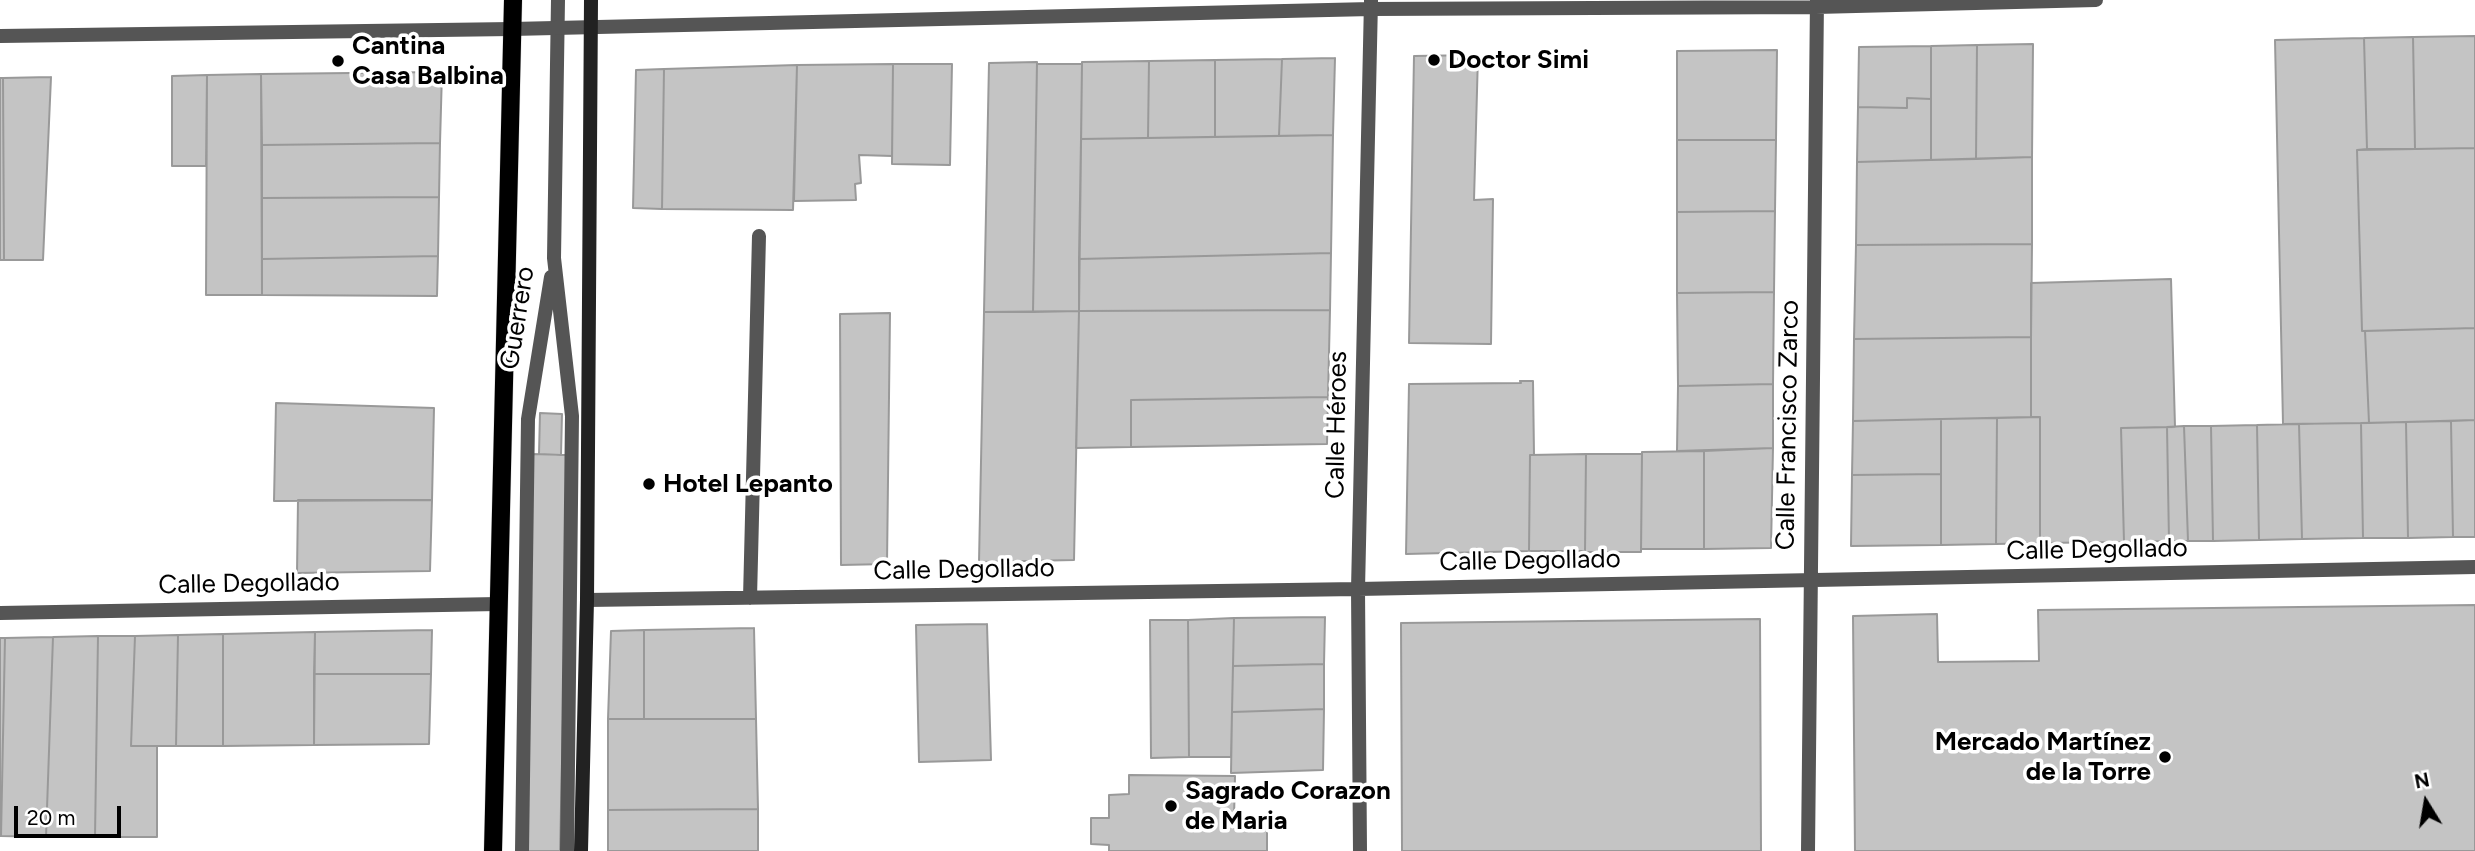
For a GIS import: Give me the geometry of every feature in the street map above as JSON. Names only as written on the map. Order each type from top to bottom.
[{"type":"main road","name":"Guerrero","points":[[494,851],[513,0]]},
{"type":"main road","points":[[581,851],[587,600],[591,0]]},
{"type":"street","points":[[554,258],[558,0]]},
{"type":"street","points":[[0,36],[558,28],[1371,4],[1817,4],[2096,0]]},
{"type":"street","name":"Calle Héroes","points":[[1360,851],[1358,589],[1371,4]]},
{"type":"street","name":"Calle Francisco Zarco","points":[[1808,851],[1817,4]]},
{"type":"street","points":[[750,598],[759,236]]},
{"type":"street","name":"Guerrero","points":[[522,851],[528,419],[554,258]]},
{"type":"street","name":"Guerrero","points":[[554,258],[572,416],[567,851]]},
{"type":"street","name":"Calle Degollado","points":[[587,600],[1358,589],[2475,567]]},
{"type":"street","name":"Calle Degollado","points":[[0,613],[498,604]]},
{"type":"building","points":[[2475,36],[2475,148],[2415,149],[2413,37]]},
{"type":"building","points":[[2413,37],[2415,149],[2367,149],[2364,38]]},
{"type":"building","points":[[2364,38],[2367,149],[2357,150],[2362,331],[2365,331],[2369,423],[2283,424],[2275,40]]},
{"type":"building","points":[[2033,44],[2032,157],[1976,159],[1977,45]]},
{"type":"building","points":[[1977,45],[1976,159],[1931,160],[1931,46]]},
{"type":"building","points":[[1931,46],[1931,99],[1907,98],[1907,108],[1858,107],[1859,47]]},
{"type":"building","points":[[1777,50],[1776,140],[1677,140],[1677,51]]},
{"type":"building","points":[[1478,55],[1474,200],[1493,199],[1491,344],[1409,343],[1414,56]]},
{"type":"building","points":[[1335,58],[1333,135],[1279,136],[1282,59]]},
{"type":"building","points":[[1282,59],[1279,136],[1215,137],[1215,60]]},
{"type":"building","points":[[1215,60],[1215,137],[1148,138],[1149,61]]},
{"type":"building","points":[[1149,61],[1148,138],[1081,139],[1082,62]]},
{"type":"building","points":[[1037,62],[1033,312],[984,312],[989,63]]},
{"type":"building","points":[[893,64],[892,156],[859,155],[861,183],[855,184],[856,200],[794,201],[797,65]]},
{"type":"building","points":[[893,64],[952,64],[950,165],[892,164]]},
{"type":"building","points":[[1037,64],[1082,64],[1079,311],[1033,312]]},
{"type":"building","points":[[797,65],[793,210],[662,209],[664,69]]},
{"type":"building","points":[[664,69],[662,209],[633,208],[636,70]]},
{"type":"building","points":[[442,72],[440,143],[262,145],[261,74]]},
{"type":"building","points":[[261,74],[262,295],[206,295],[207,75]]},
{"type":"building","points":[[207,75],[206,166],[172,166],[172,76]]},
{"type":"building","points":[[51,77],[43,260],[4,260],[3,78]]},
{"type":"building","points":[[0,78],[3,78],[4,260],[0,260]]},
{"type":"building","points":[[1907,98],[1931,99],[1931,160],[1857,162],[1858,107],[1907,108]]},
{"type":"building","points":[[1333,135],[1331,253],[1079,259],[1081,139]]},
{"type":"building","points":[[1677,140],[1776,140],[1775,211],[1677,212]]},
{"type":"building","points":[[440,143],[439,197],[262,198],[262,145]]},
{"type":"building","points":[[2475,148],[2475,328],[2362,331],[2357,150]]},
{"type":"building","points":[[2032,157],[2032,244],[1856,245],[1857,162]]},
{"type":"building","points":[[439,197],[438,256],[262,259],[262,198]]},
{"type":"building","points":[[1775,211],[1774,292],[1677,293],[1677,212]]},
{"type":"building","points":[[2032,244],[2031,337],[1854,339],[1856,245]]},
{"type":"building","points":[[1331,253],[1330,310],[1079,311],[1079,259]]},
{"type":"building","points":[[438,256],[437,296],[262,295],[262,259]]},
{"type":"building","points":[[2171,279],[2175,427],[2121,428],[2124,542],[2040,543],[2040,417],[2031,417],[2031,283]]},
{"type":"building","points":[[1774,292],[1773,384],[1678,386],[1677,293]]},
{"type":"building","points":[[1330,310],[1328,397],[1131,400],[1131,447],[1076,448],[1079,311]]},
{"type":"building","points":[[1079,311],[1074,560],[979,562],[984,312]]},
{"type":"building","points":[[890,313],[887,564],[841,565],[840,314]]},
{"type":"building","points":[[2475,328],[2475,420],[2369,423],[2365,331]]},
{"type":"building","points":[[2031,337],[2031,417],[1853,421],[1854,339]]},
{"type":"building","points":[[1520,381],[1533,381],[1534,455],[1530,455],[1529,551],[1406,554],[1409,384],[1521,383]]},
{"type":"building","points":[[1773,384],[1773,448],[1677,451],[1678,386]]},
{"type":"building","points":[[1328,397],[1327,444],[1131,447],[1131,400]]},
{"type":"building","points":[[276,403],[434,408],[432,500],[274,501]]},
{"type":"building","points":[[540,413],[562,414],[561,455],[539,454]]},
{"type":"building","points":[[2040,417],[2040,543],[1996,544],[1997,418]]},
{"type":"building","points":[[1997,418],[1996,544],[1941,545],[1941,419]]},
{"type":"building","points":[[1941,419],[1941,474],[1852,475],[1853,421]]},
{"type":"building","points":[[2475,420],[2475,537],[2453,537],[2451,421]]},
{"type":"building","points":[[2451,421],[2453,537],[2408,538],[2406,422]]},
{"type":"building","points":[[2406,422],[2408,538],[2363,538],[2361,423]]},
{"type":"building","points":[[2361,423],[2363,538],[2302,539],[2299,424]]},
{"type":"building","points":[[2299,424],[2302,539],[2259,540],[2257,425]]},
{"type":"building","points":[[2257,425],[2259,540],[2213,541],[2211,426]]},
{"type":"building","points":[[2184,426],[2211,426],[2213,541],[2188,541]]},
{"type":"building","points":[[2184,426],[2188,541],[2169,541],[2167,427]]},
{"type":"building","points":[[2167,427],[2169,541],[2124,542],[2121,428]]},
{"type":"building","points":[[1773,448],[1771,548],[1704,549],[1704,451]]},
{"type":"building","points":[[1704,451],[1704,549],[1641,549],[1642,452]]},
{"type":"building","points":[[531,454],[569,455],[560,851],[522,851]]},
{"type":"building","points":[[1586,454],[1642,454],[1641,552],[1585,552]]},
{"type":"building","points":[[1586,454],[1585,551],[1529,551],[1530,455]]},
{"type":"building","points":[[1941,474],[1941,545],[1851,546],[1852,475]]},
{"type":"building","points":[[298,500],[432,500],[430,571],[297,573]]},
{"type":"building","name":"Mercado Martínez de la Torre","points":[[2475,605],[2475,851],[1855,851],[1853,616],[1937,614],[1938,662],[2039,661],[2038,610]]},
{"type":"building","points":[[1325,617],[1324,664],[1233,666],[1234,618]]},
{"type":"building","points":[[1234,618],[1231,757],[1189,757],[1188,620]]},
{"type":"building","points":[[1760,619],[1761,851],[1402,851],[1401,623]]},
{"type":"building","points":[[1150,620],[1188,620],[1189,757],[1151,758]]},
{"type":"building","points":[[987,624],[991,760],[919,762],[916,625]]},
{"type":"building","points":[[754,628],[756,719],[644,719],[644,630]]},
{"type":"building","points":[[432,630],[431,674],[314,674],[315,632]]},
{"type":"building","points":[[644,630],[644,719],[608,719],[611,631]]},
{"type":"building","points":[[315,632],[314,745],[223,746],[223,634]]},
{"type":"building","points":[[223,634],[223,746],[176,746],[178,635]]},
{"type":"building","points":[[178,635],[176,746],[131,746],[135,636]]},
{"type":"building","points":[[98,636],[95,837],[46,837],[53,637]]},
{"type":"building","points":[[98,636],[135,636],[131,746],[157,746],[157,837],[95,837]]},
{"type":"building","points":[[53,637],[46,837],[1,836],[5,638]]},
{"type":"building","points":[[0,638],[5,638],[1,836],[0,836]]},
{"type":"building","points":[[1324,664],[1324,709],[1232,712],[1233,666]]},
{"type":"building","points":[[314,674],[431,674],[429,744],[314,745]]},
{"type":"building","points":[[1324,709],[1323,770],[1231,773],[1232,712]]},
{"type":"building","points":[[608,719],[756,719],[758,809],[608,810]]},
{"type":"building","name":"Sagrado Corazon de Maria","points":[[1129,775],[1235,776],[1234,818],[1267,817],[1267,851],[1109,851],[1109,845],[1091,844],[1091,818],[1109,818],[1109,795],[1129,794]]},
{"type":"building","points":[[758,809],[758,851],[608,851],[608,810]]},
{"type":"place","name":"Doctor Simi","points":[[1434,60]]},
{"type":"place","name":"Cantina Casa Balbina","points":[[338,61]]},
{"type":"place","name":"Hotel Lepanto","points":[[649,484]]},
{"type":"place","name":"Mercado Martínez de la Torre","points":[[2165,757]]},
{"type":"place","name":"Sagrado Corazon de Maria","points":[[1171,806]]}]
